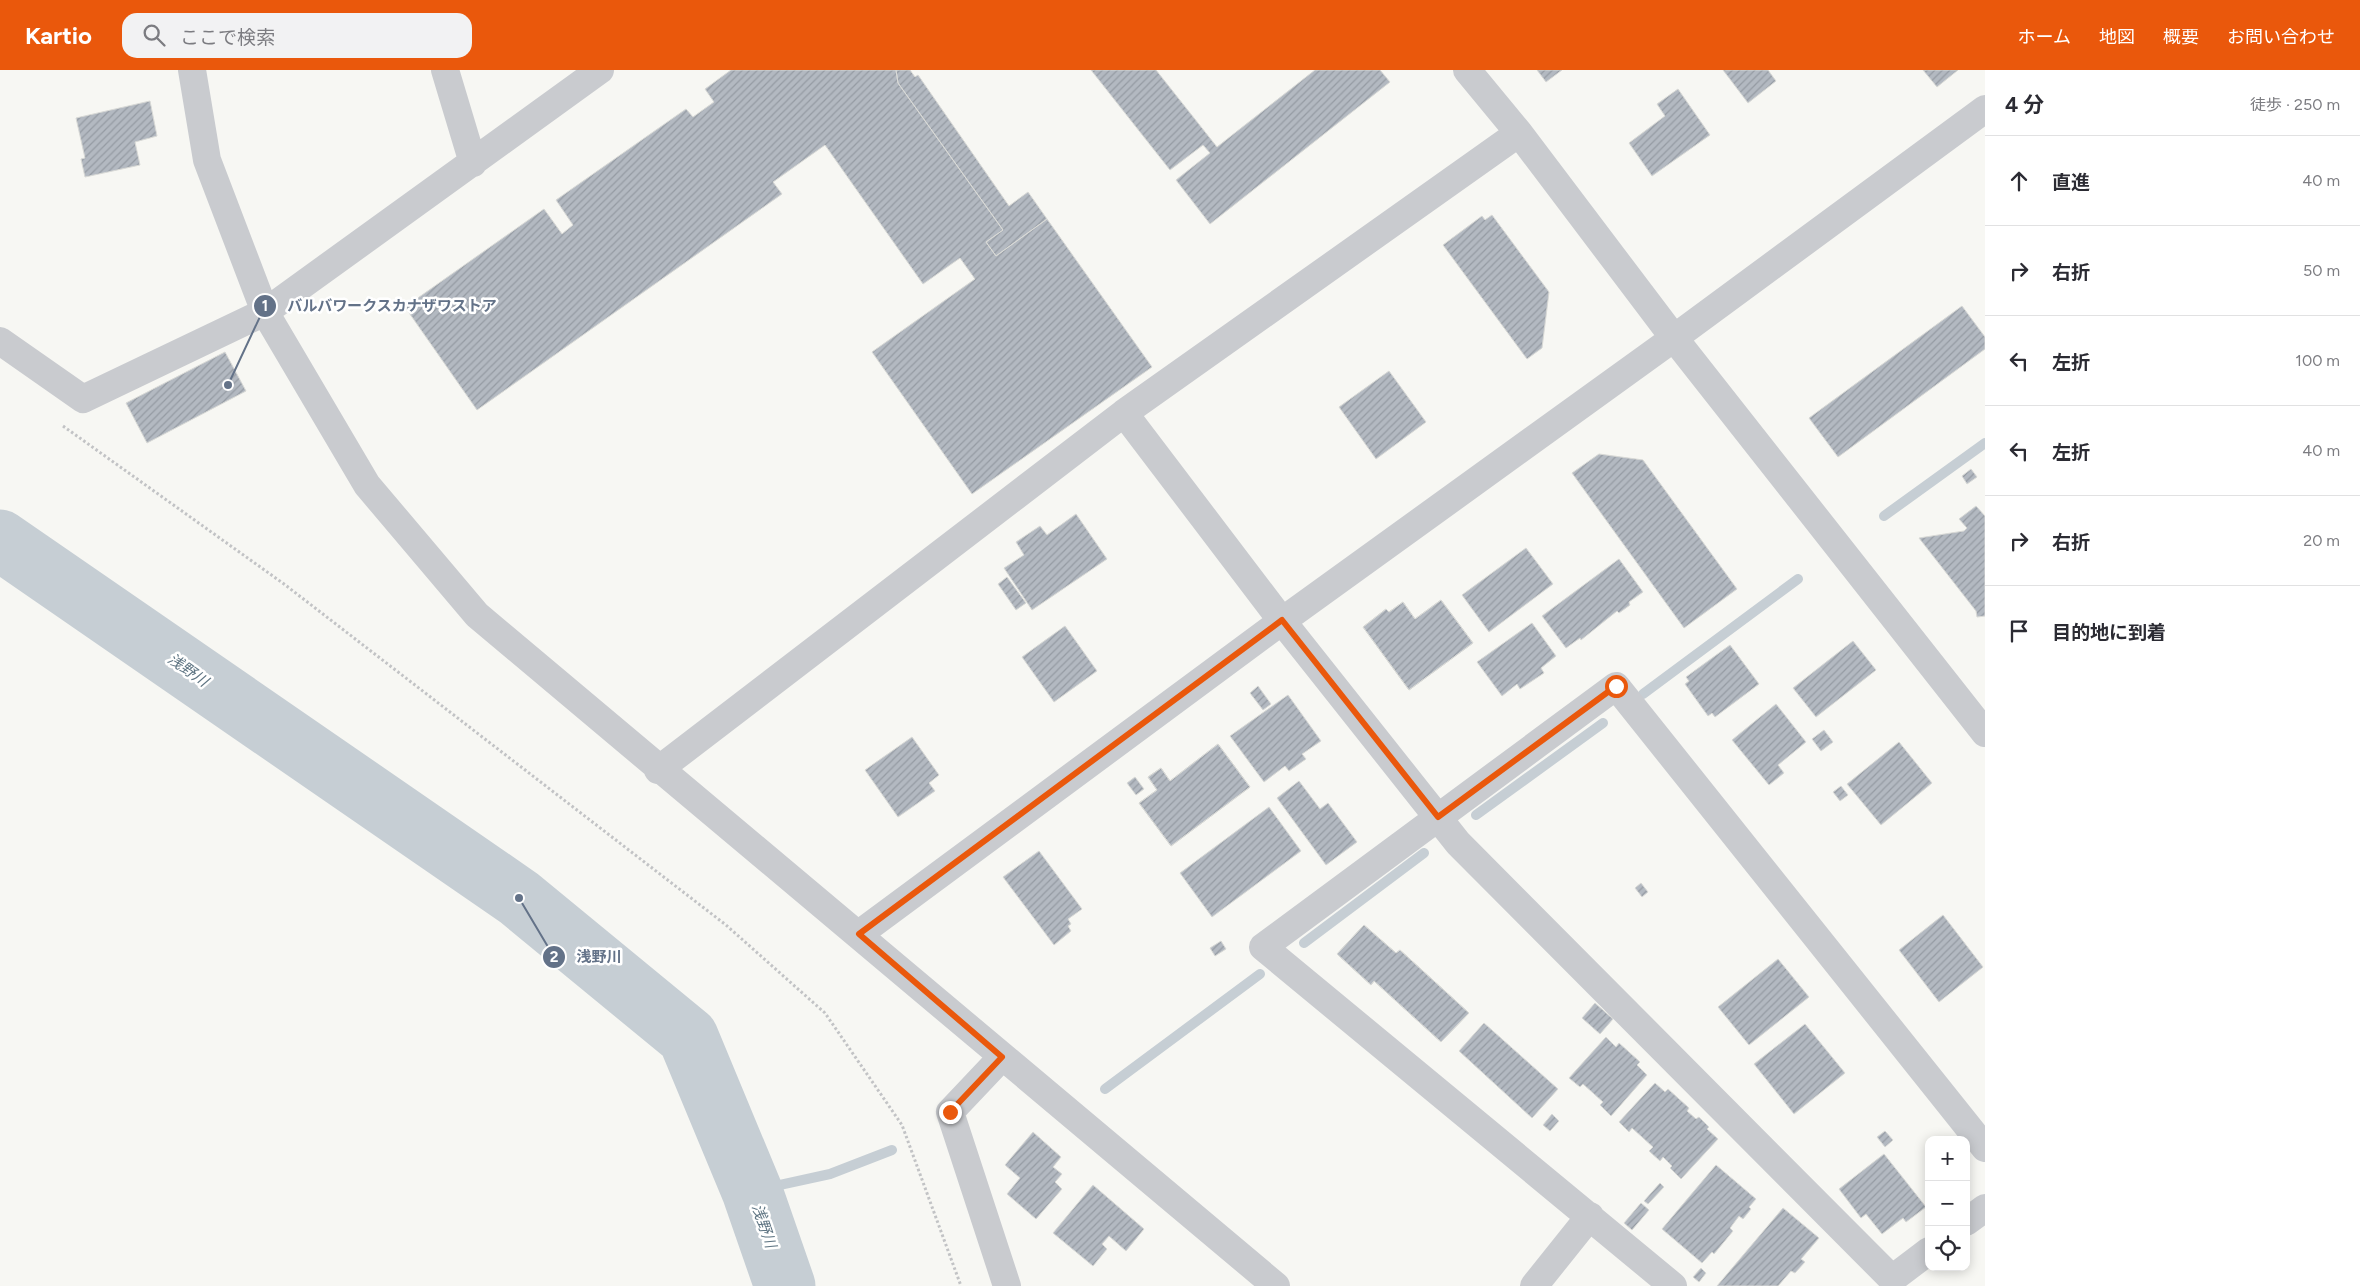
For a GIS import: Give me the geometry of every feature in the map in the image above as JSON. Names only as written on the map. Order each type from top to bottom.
[{"type":"street","points":[[192,70],[207,160],[266,312],[367,486],[477,615],[658,770],[859,934],[1002,1057],[1276,1286]]},
{"type":"street","points":[[445,70],[472,163]]},
{"type":"street","points":[[2,335],[83,399],[266,312],[600,70]]},
{"type":"street","points":[[1467,70],[1519,134],[1674,338],[1985,733]]},
{"type":"street","points":[[859,934],[1282,620],[1674,338],[1985,109]]},
{"type":"street","points":[[658,770],[1124,413],[1519,134]]},
{"type":"street","points":[[1124,413],[1282,620],[1458,843],[1892,1279],[1925,1254]]},
{"type":"street","points":[[1673,1286],[1262,946],[1616,686],[1985,1148]]},
{"type":"street","points":[[1002,1057],[950,1112],[1007,1286]]},
{"type":"street","points":[[1970,1219],[1985,1208]]},
{"type":"street","points":[[1534,1286],[1590,1216]]},
{"type":"path","points":[[62,425],[292,590],[726,925],[825,1013],[902,1125],[961,1286]]},
{"type":"building","points":[[731,70],[896,70],[898,83],[1003,230],[986,242],[996,256],[1047,219],[1152,367],[972,494],[872,352],[975,279],[960,258],[923,284],[825,145],[773,182],[782,194],[477,410],[405,307],[544,209],[562,234],[573,225],[556,200],[686,109],[693,117],[714,102],[705,89]]},
{"type":"building","points":[[896,70],[910,70],[915,77],[918,75],[1009,206],[1028,192],[1047,219],[996,256],[986,242],[1003,230],[898,83]]},
{"type":"building","points":[[1091,70],[1156,70],[1217,147],[1315,70],[1380,70],[1390,82],[1210,224],[1176,180],[1210,153],[1203,145],[1170,170]]},
{"type":"building","points":[[1537,70],[1562,70],[1546,82]]},
{"type":"building","points":[[1723,70],[1768,70],[1776,81],[1748,103]]},
{"type":"building","points":[[1923,70],[1958,70],[1937,87]]},
{"type":"building","points":[[1678,89],[1710,135],[1652,176],[1629,143],[1665,116],[1657,104]]},
{"type":"building","points":[[150,101],[157,136],[135,142],[140,165],[85,177],[81,159],[85,158],[76,118]]},
{"type":"building","points":[[1492,215],[1549,292],[1542,348],[1527,359],[1443,245],[1482,216],[1485,220]]},
{"type":"building","points":[[1962,306],[1985,337],[1985,349],[1838,457],[1809,418]]},
{"type":"building","points":[[225,352],[246,391],[147,443],[126,403]]},
{"type":"building","points":[[1389,371],[1426,422],[1376,459],[1339,407]]},
{"type":"building","points":[[1599,454],[1643,460],[1737,589],[1684,628],[1572,473]]},
{"type":"building","points":[[1971,469],[1977,477],[1967,484],[1962,476]]},
{"type":"building","points":[[1976,506],[1985,516],[1985,616],[1977,617],[1976,611],[1919,538],[1964,531],[1967,528],[1959,519]]},
{"type":"building","points":[[1076,514],[1107,559],[1032,610],[1004,568],[1024,555],[1016,542],[1040,526],[1047,535]]},
{"type":"building","points":[[1526,548],[1553,584],[1489,632],[1462,595]]},
{"type":"building","points":[[1619,559],[1643,592],[1629,602],[1630,605],[1619,613],[1617,611],[1581,640],[1580,638],[1566,648],[1542,616]]},
{"type":"building","points":[[1007,577],[1026,603],[1016,610],[998,584]]},
{"type":"building","points":[[1441,600],[1473,643],[1409,690],[1363,627],[1386,609],[1389,612],[1403,602],[1415,619]]},
{"type":"building","points":[[1441,600],[1473,643],[1409,690],[1363,627],[1386,609],[1389,612],[1403,602],[1415,619]]},
{"type":"building","points":[[1532,623],[1556,656],[1541,668],[1544,673],[1520,689],[1517,684],[1502,696],[1477,662]]},
{"type":"building","points":[[1065,626],[1097,671],[1054,702],[1022,657]]},
{"type":"building","points":[[1853,641],[1876,670],[1816,717],[1793,688]]},
{"type":"building","points":[[1730,645],[1759,684],[1715,717],[1712,713],[1708,716],[1685,684],[1689,681],[1686,677]]},
{"type":"building","points":[[1258,686],[1271,704],[1263,710],[1250,693]]},
{"type":"building","points":[[1288,695],[1321,741],[1302,754],[1306,759],[1289,771],[1285,766],[1264,782],[1230,736]]},
{"type":"building","points":[[1776,704],[1806,742],[1778,765],[1784,773],[1769,785],[1732,740]]},
{"type":"building","points":[[1824,730],[1833,742],[1821,751],[1812,739]]},
{"type":"building","points":[[912,737],[939,775],[929,783],[935,791],[898,817],[865,770]]},
{"type":"building","points":[[1899,742],[1932,783],[1881,825],[1847,784]]},
{"type":"building","points":[[1218,744],[1250,787],[1171,846],[1139,803],[1157,790],[1148,777],[1161,768],[1170,781]]},
{"type":"building","points":[[1218,744],[1250,787],[1171,846],[1139,803],[1157,790],[1148,777],[1161,768],[1170,781]]},
{"type":"building","points":[[1135,777],[1144,789],[1136,795],[1127,783]]},
{"type":"building","points":[[1299,781],[1320,809],[1328,803],[1357,842],[1326,865],[1277,798]]},
{"type":"building","points":[[1841,786],[1848,795],[1840,801],[1833,792]]},
{"type":"building","points":[[1269,807],[1301,851],[1212,917],[1180,873]]},
{"type":"building","points":[[1039,851],[1082,909],[1068,919],[1071,924],[1068,926],[1071,931],[1054,945],[1003,877]]},
{"type":"building","points":[[1641,883],[1648,892],[1642,897],[1635,888]]},
{"type":"building","points":[[1943,915],[1983,967],[1939,1002],[1899,950]]},
{"type":"building","points":[[1364,925],[1396,953],[1400,950],[1469,1013],[1441,1042],[1374,981],[1371,985],[1337,954]]},
{"type":"building","points":[[1364,925],[1396,953],[1400,950],[1469,1013],[1441,1042],[1374,981],[1371,985],[1337,954]]},
{"type":"building","points":[[1221,941],[1226,949],[1215,956],[1210,948]]},
{"type":"building","points":[[1778,959],[1809,997],[1749,1045],[1718,1007]]},
{"type":"building","points":[[1595,1003],[1613,1019],[1600,1034],[1582,1018]]},
{"type":"building","points":[[1484,1023],[1558,1089],[1532,1118],[1459,1051]]},
{"type":"building","points":[[1805,1024],[1845,1073],[1794,1114],[1754,1064]]},
{"type":"building","points":[[1606,1037],[1616,1047],[1619,1043],[1640,1062],[1637,1065],[1647,1075],[1611,1116],[1600,1105],[1603,1102],[1583,1084],[1580,1087],[1569,1078]]},
{"type":"building","points":[[1655,1083],[1665,1092],[1668,1089],[1689,1108],[1687,1111],[1696,1119],[1699,1117],[1709,1127],[1707,1129],[1718,1139],[1681,1179],[1670,1168],[1672,1166],[1663,1157],[1660,1161],[1649,1151],[1653,1147],[1632,1128],[1629,1132],[1619,1122]]},
{"type":"building","points":[[1552,1114],[1559,1121],[1550,1131],[1543,1125]]},
{"type":"building","points":[[1885,1131],[1893,1140],[1885,1147],[1877,1137]]},
{"type":"building","points":[[1033,1132],[1061,1157],[1053,1167],[1062,1174],[1055,1182],[1062,1189],[1036,1219],[1007,1194],[1020,1178],[1005,1165]]},
{"type":"building","points":[[1884,1154],[1925,1208],[1906,1222],[1903,1218],[1882,1234],[1866,1214],[1861,1218],[1839,1189]]},
{"type":"building","points":[[1716,1165],[1756,1199],[1749,1207],[1751,1209],[1743,1219],[1739,1216],[1730,1228],[1733,1231],[1714,1254],[1712,1252],[1702,1263],[1662,1229]]},
{"type":"building","points":[[1660,1183],[1664,1187],[1648,1204],[1644,1201]]},
{"type":"building","points":[[1093,1185],[1144,1229],[1126,1251],[1109,1236],[1102,1244],[1107,1249],[1093,1266],[1053,1233]]},
{"type":"building","points":[[1641,1203],[1649,1210],[1632,1230],[1624,1223]]},
{"type":"building","points":[[1783,1208],[1819,1238],[1801,1259],[1805,1262],[1795,1273],[1791,1271],[1778,1286],[1717,1286]]},
{"type":"building","points":[[1701,1268],[1706,1273],[1699,1282],[1693,1277]]},
{"type":"waterway","points":[[1884,516],[1985,443]]},
{"type":"waterway","name":"浅野川","points":[[0,540],[519,898],[688,1037],[752,1191],[785,1286]]},
{"type":"waterway","points":[[1643,694],[1798,579]]},
{"type":"waterway","points":[[1476,815],[1603,723]]},
{"type":"waterway","points":[[1304,943],[1424,853]]},
{"type":"waterway","points":[[1105,1089],[1260,974]]},
{"type":"waterway","points":[[752,1191],[830,1174],[892,1150]]},
{"type":"place","name":"バルバワークスカナザワストア","points":[[228,385]]},
{"type":"place","name":"浅野川","points":[[519,898]]},
{"type":"route","points":[[950,1112],[1002,1057],[859,934],[1282,620],[1438,817],[1616,686]]}]
